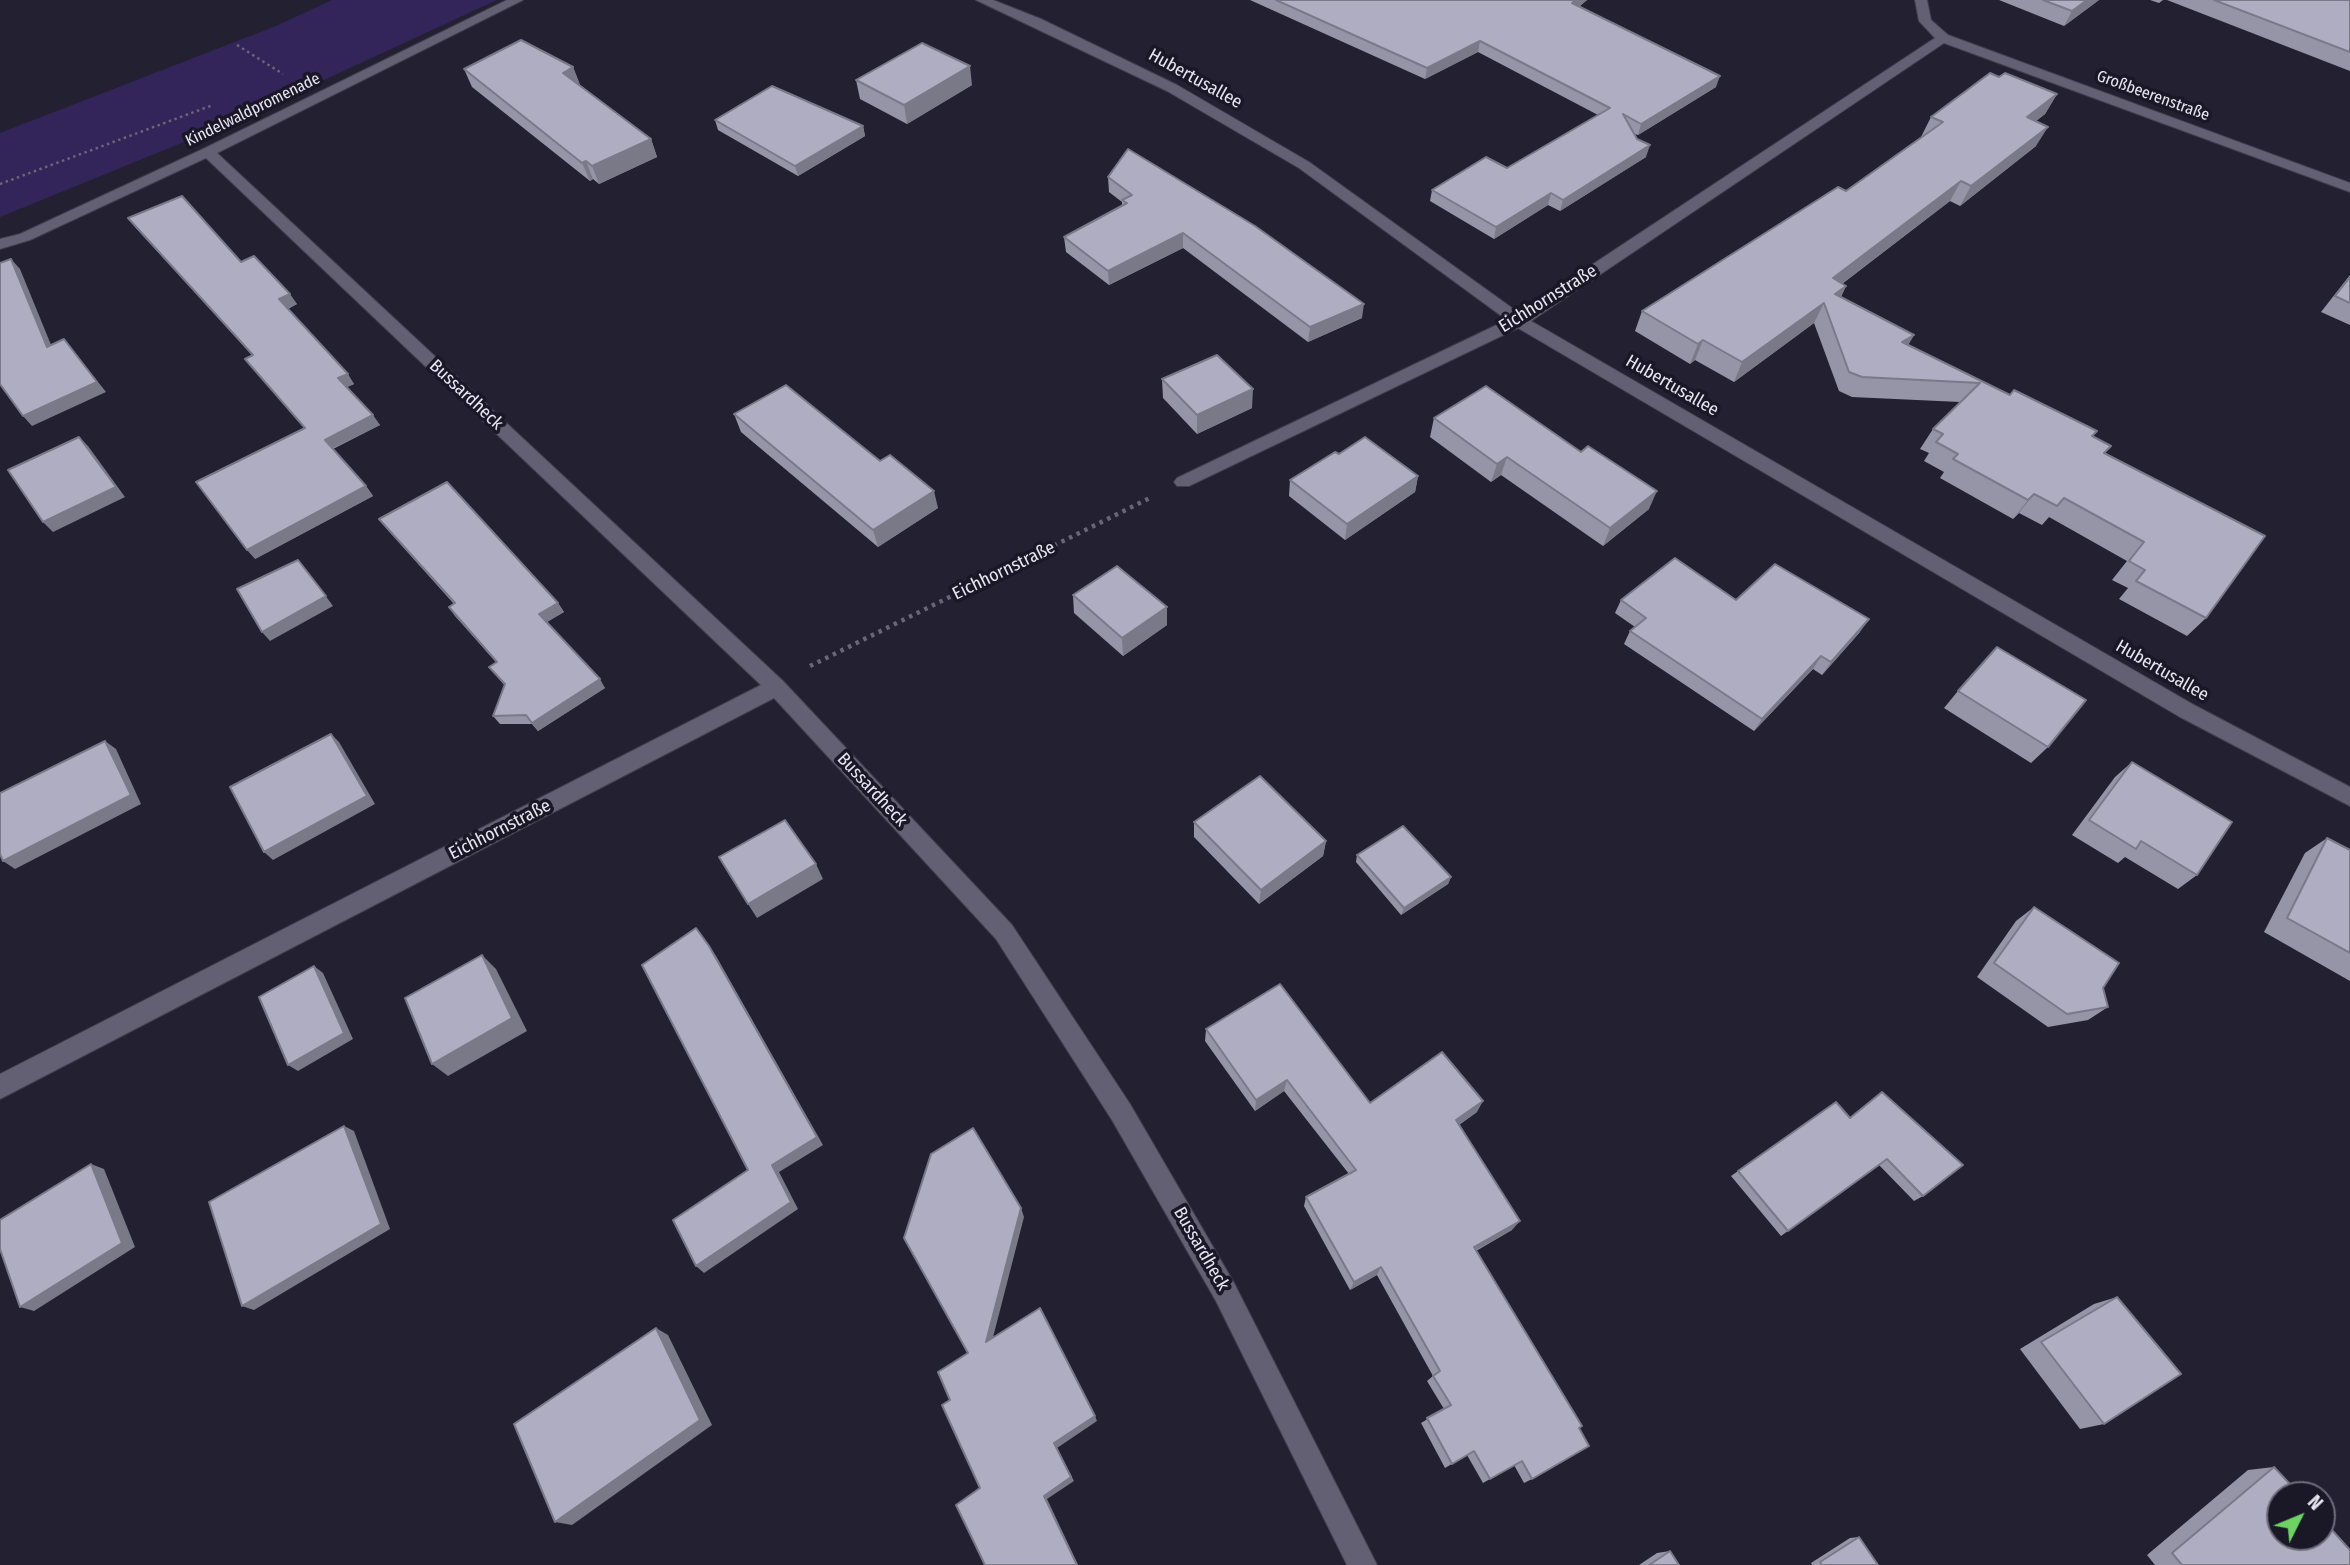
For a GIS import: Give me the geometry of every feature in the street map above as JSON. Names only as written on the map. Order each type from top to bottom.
[{"type":"street","name":"Kindelwaldpromenade","points":[[0,244],[25,237],[208,152],[517,0]]},
{"type":"street","name":"Hubertusallee","points":[[982,0],[1036,22],[1172,88],[1304,165],[1519,321],[2187,711],[2350,797]]},
{"type":"street","points":[[1921,0],[1925,21],[1943,38]]},
{"type":"street","name":"Eichhornstraße","points":[[1183,482],[1519,321],[1943,38]]},
{"type":"street","name":"Großbeerenstraße","points":[[1943,38],[2350,188]]},
{"type":"street","name":"Bussardheck","points":[[208,152],[776,687],[1004,932],[1121,1112],[1225,1292],[1362,1565]]},
{"type":"street","name":"Eichhornstraße","points":[[0,1087],[776,687]]},
{"type":"path","points":[[237,45],[286,76],[274,81]]},
{"type":"path","points":[[0,184],[223,102]]},
{"type":"path","name":"Eichhornstraße","points":[[776,687],[803,670],[1183,482]]},
{"type":"shaded area","points":[[332,0],[497,0],[233,122],[0,217],[0,133],[276,26]]},
{"type":"building","points":[[1276,0],[1576,0],[1572,3],[1720,76],[1641,124],[1623,114],[1637,139],[1650,145],[1563,200],[1551,193],[1496,227],[1432,190],[1486,157],[1507,168],[1610,108],[1480,41],[1427,68]]},
{"type":"building","points":[[2043,0],[2087,0],[2072,11]]},
{"type":"building","points":[[2214,0],[2350,0],[2350,52]]},
{"type":"building","points":[[521,40],[573,67],[563,73],[651,139],[592,166],[586,161],[582,163],[464,69]]},
{"type":"building","points":[[922,43],[970,66],[904,105],[856,80]]},
{"type":"building","points":[[1990,73],[1999,77],[2005,73],[2057,94],[2027,117],[2048,127],[1971,186],[1961,181],[1833,278],[1846,286],[1835,294],[1914,335],[1902,342],[2010,395],[2014,390],[2097,431],[2092,436],[2111,446],[2104,453],[2265,536],[2206,618],[2136,581],[2145,570],[2129,561],[2144,542],[2064,498],[2057,506],[2034,494],[2028,500],[1953,459],[1958,454],[1936,442],[1943,434],[1933,429],[1980,383],[1862,377],[1849,372],[1824,303],[1742,362],[1703,340],[1698,344],[1642,311],[1838,187],[1846,191],[1943,122],[1931,117]]},
{"type":"building","points":[[772,86],[863,126],[795,166],[715,120]]},
{"type":"building","points":[[1128,149],[1255,226],[1364,304],[1310,327],[1183,233],[1108,271],[1064,237],[1127,203],[1122,200],[1132,195],[1108,177]]},
{"type":"building","points":[[182,196],[241,262],[254,256],[290,294],[279,299],[348,374],[338,378],[373,415],[325,440],[366,486],[247,550],[196,482],[305,428],[245,359],[253,355],[128,218]]},
{"type":"building","points":[[11,259],[47,347],[64,339],[97,382],[23,416],[0,384],[0,263]]},
{"type":"building","points":[[2350,277],[2350,303],[2335,296]]},
{"type":"building","points":[[1217,355],[1253,389],[1197,415],[1162,379]]},
{"type":"building","points":[[786,385],[880,461],[890,455],[934,491],[873,530],[734,414]]},
{"type":"building","points":[[1486,386],[1581,452],[1588,446],[1657,491],[1610,528],[1507,457],[1497,464],[1434,418]]},
{"type":"building","points":[[79,437],[116,487],[43,522],[8,470]]},
{"type":"building","points":[[1365,437],[1418,476],[1347,524],[1290,480]]},
{"type":"building","points":[[447,482],[558,603],[539,614],[600,679],[532,723],[526,715],[493,716],[505,684],[489,667],[497,662],[449,607],[455,603],[379,519]]},
{"type":"building","points":[[1675,558],[1736,600],[1775,564],[1869,619],[1831,662],[1821,656],[1762,719],[1630,631],[1646,618],[1621,600]]},
{"type":"building","points":[[298,560],[326,596],[262,632],[237,589]]},
{"type":"building","points":[[1117,566],[1167,607],[1122,638],[1073,595]]},
{"type":"building","points":[[1997,647],[2086,700],[2048,747],[1958,691]]},
{"type":"building","points":[[331,734],[367,796],[264,852],[230,787]]},
{"type":"building","points":[[105,741],[131,795],[3,861],[0,854],[0,793]]},
{"type":"building","points":[[2132,762],[2232,822],[2197,875],[2141,841],[2136,849],[2089,820]]},
{"type":"building","points":[[1260,776],[1326,841],[1261,890],[1194,822]]},
{"type":"building","points":[[785,820],[816,864],[748,904],[719,857]]},
{"type":"building","points":[[1403,826],[1451,877],[1404,908],[1357,855]]},
{"type":"building","points":[[2327,838],[2350,850],[2350,953],[2287,918]]},
{"type":"building","points":[[2034,907],[2119,963],[2103,988],[2108,1007],[2067,1014],[1994,963]]},
{"type":"building","points":[[696,928],[709,946],[817,1137],[772,1165],[791,1202],[696,1266],[673,1220],[748,1170],[642,965]]},
{"type":"building","points":[[482,955],[512,1018],[432,1064],[405,998]]},
{"type":"building","points":[[314,966],[344,1033],[288,1065],[259,997]]},
{"type":"building","points":[[1280,984],[1370,1103],[1442,1052],[1483,1101],[1456,1120],[1520,1221],[1474,1247],[1582,1426],[1579,1428],[1589,1446],[1532,1479],[1522,1461],[1490,1479],[1474,1451],[1452,1464],[1427,1418],[1451,1405],[1433,1376],[1440,1371],[1381,1267],[1354,1282],[1306,1197],[1356,1170],[1287,1080],[1256,1100],[1206,1029]]},
{"type":"building","points":[[1882,1092],[1963,1165],[1923,1196],[1887,1159],[1788,1231],[1738,1171],[1836,1102],[1850,1118]]},
{"type":"building","points":[[344,1126],[381,1224],[242,1306],[209,1202]]},
{"type":"building","points":[[973,1128],[1021,1208],[986,1342],[1040,1308],[1095,1416],[1054,1443],[1071,1477],[1044,1496],[1077,1565],[985,1565],[956,1505],[980,1488],[942,1405],[950,1400],[938,1372],[968,1353],[904,1238],[931,1154]]},
{"type":"building","points":[[91,1164],[122,1243],[20,1307],[0,1249],[0,1220]]},
{"type":"building","points":[[2117,1297],[2181,1374],[2104,1424],[2041,1342]]},
{"type":"building","points":[[656,1328],[700,1420],[555,1522],[514,1424]]},
{"type":"building","points":[[2274,1467],[2287,1481],[2266,1481],[2266,1551],[2336,1551],[2336,1534],[2350,1550],[2350,1565],[2182,1565],[2172,1553]]},
{"type":"building","points":[[1859,1537],[1878,1565],[1822,1565],[1820,1562]]},
{"type":"building","points":[[1670,1551],[1679,1565],[1649,1565]]}]
